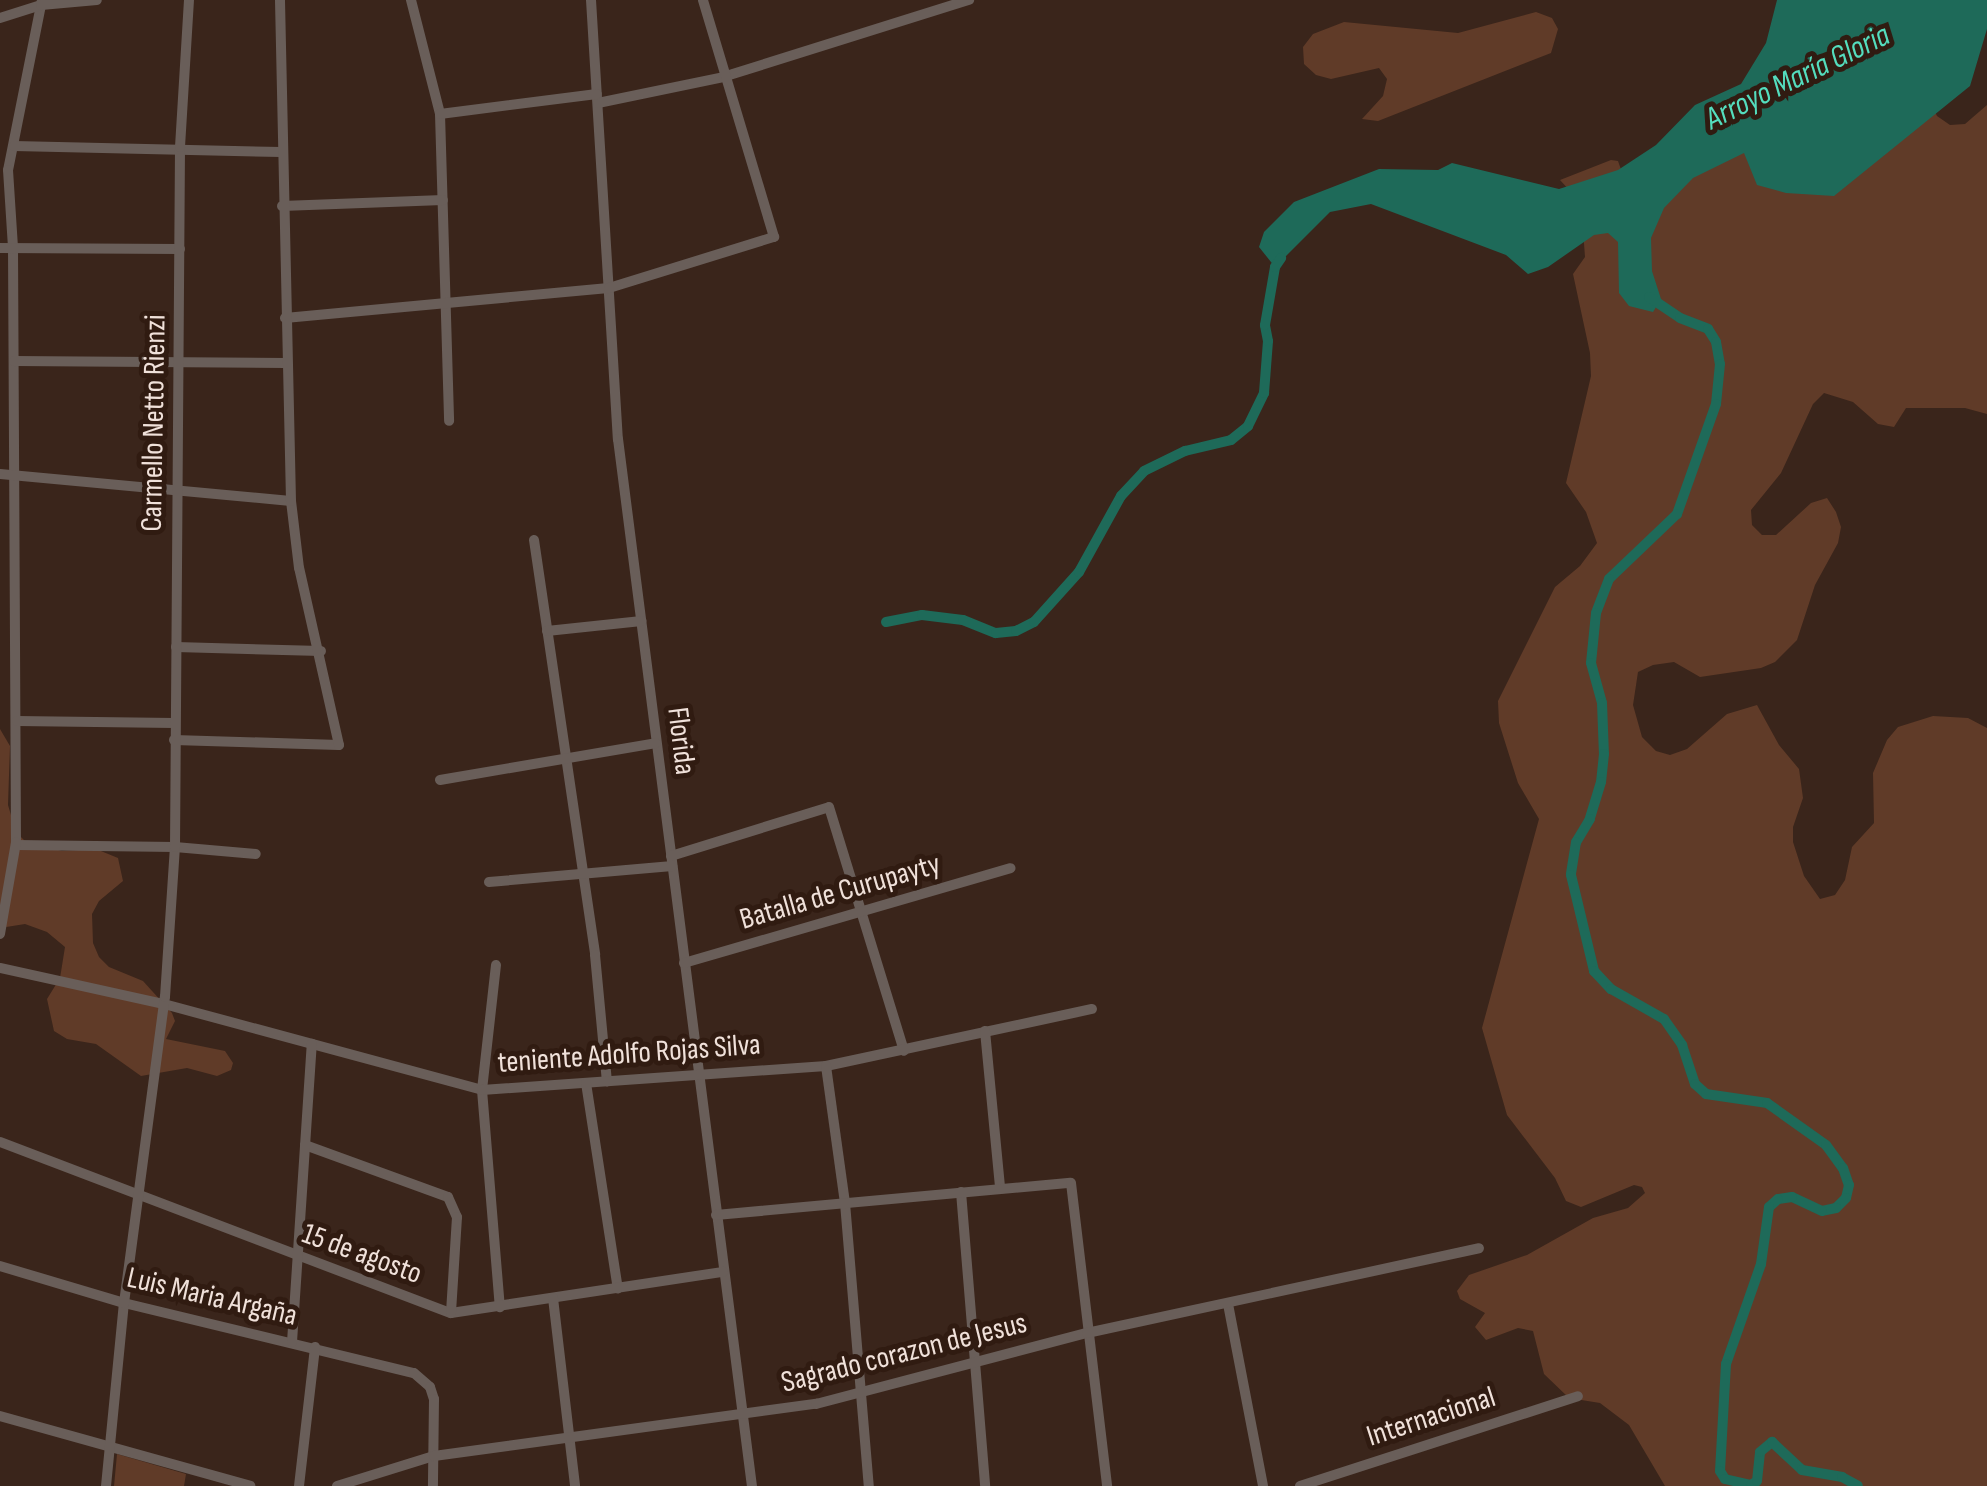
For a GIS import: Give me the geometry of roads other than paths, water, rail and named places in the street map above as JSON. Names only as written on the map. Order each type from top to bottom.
[{"type":"street","points":[[0,18],[42,2],[97,0]]},
{"type":"street","name":"Carmello Netto Rienzi","points":[[106,1486],[124,1302],[164,1004],[174,847],[180,146],[189,0]]},
{"type":"street","points":[[174,740],[339,745],[300,568],[290,501],[280,0]]},
{"type":"street","points":[[411,0],[440,114],[449,421]]},
{"type":"street","name":"Florida","points":[[591,0],[618,439],[752,1486]]},
{"type":"street","points":[[285,318],[609,288],[774,237],[702,0]]},
{"type":"street","points":[[440,114],[598,98],[723,78],[969,0]]},
{"type":"street","points":[[0,934],[16,841],[17,721],[6,475],[14,362],[8,170],[42,2]]},
{"type":"street","points":[[14,146],[180,146],[281,152]]},
{"type":"street","points":[[282,206],[443,200]]},
{"type":"street","points":[[0,248],[180,249]]},
{"type":"street","points":[[14,362],[286,363]]},
{"type":"street","points":[[6,475],[290,501]]},
{"type":"street","points":[[534,540],[607,1081]]},
{"type":"street","points":[[547,631],[642,621]]},
{"type":"street","points":[[176,647],[321,651]]},
{"type":"street","points":[[17,721],[174,723]]},
{"type":"street","points":[[440,780],[656,742]]},
{"type":"street","points":[[489,882],[672,861],[830,807],[904,1051]]},
{"type":"street","points":[[16,841],[256,854]]},
{"type":"street","name":"Batalla de Curupayty","points":[[684,962],[1010,868]]},
{"type":"street","points":[[496,964],[482,1090],[500,1307]]},
{"type":"street","name":"teniente Adolfo Rojas Silva","points":[[0,968],[164,1004],[482,1090],[826,1066],[1092,1009]]},
{"type":"street","points":[[985,1032],[1000,1188]]},
{"type":"street","points":[[292,1342],[312,1044]]},
{"type":"street","points":[[826,1066],[845,1203],[857,1392],[869,1486]]},
{"type":"street","points":[[586,1083],[618,1289]]},
{"type":"street","name":"15 de agosto","points":[[0,1142],[298,1258],[451,1312],[723,1272]]},
{"type":"street","points":[[306,1145],[448,1197],[457,1218],[451,1312]]},
{"type":"street","points":[[716,1215],[1071,1183],[1107,1486]]},
{"type":"street","points":[[961,1192],[985,1486]]},
{"type":"street","name":"Sagrado corazon de Jesus","points":[[338,1486],[434,1456],[741,1417],[857,1392],[1087,1333],[1480,1248]]},
{"type":"street","name":"Luis Maria Argaña","points":[[0,1266],[124,1302],[414,1373],[430,1388],[434,1399],[434,1456]]},
{"type":"street","points":[[553,1298],[575,1486]]},
{"type":"street","points":[[1228,1304],[1263,1486]]},
{"type":"street","points":[[299,1486],[315,1347]]},
{"type":"street","name":"Internacional","points":[[1300,1486],[1578,1396]]},
{"type":"street","points":[[0,1416],[250,1486]]},
{"type":"street","points":[[432,1486],[434,1456]]},
{"type":"water","points":[[1777,0],[1987,0],[1987,29],[1970,86],[1834,196],[1786,193],[1757,185],[1744,153],[1693,178],[1664,208],[1651,238],[1652,271],[1661,299],[1653,312],[1629,306],[1619,293],[1618,242],[1608,233],[1594,235],[1548,267],[1528,274],[1506,255],[1371,204],[1330,212],[1275,267],[1259,247],[1264,232],[1294,202],[1379,169],[1438,170],[1452,163],[1559,189],[1618,170],[1656,145],[1695,105],[1741,84],[1766,43]]},
{"type":"waterway","points":[[886,622],[922,615],[963,620],[996,633],[1016,631],[1034,622],[1079,572],[1121,496],[1144,471],[1185,451],[1231,440],[1248,426],[1264,393],[1268,341],[1265,325],[1275,267],[1281,258]]},
{"type":"waterway","name":"Arroyo María Gloria","points":[[1649,297],[1680,318],[1708,329],[1716,342],[1720,364],[1716,404],[1677,514],[1609,579],[1596,613],[1591,663],[1602,703],[1604,754],[1601,782],[1590,819],[1576,842],[1571,875],[1594,971],[1611,989],[1664,1019],[1682,1045],[1695,1084],[1706,1094],[1767,1103],[1826,1145],[1843,1168],[1849,1185],[1846,1198],[1836,1208],[1822,1211],[1792,1197],[1778,1199],[1769,1207],[1761,1264],[1726,1364],[1720,1471],[1725,1479],[1751,1485],[1757,1481],[1760,1452],[1772,1442],[1802,1470],[1842,1477],[1858,1486]]}]
